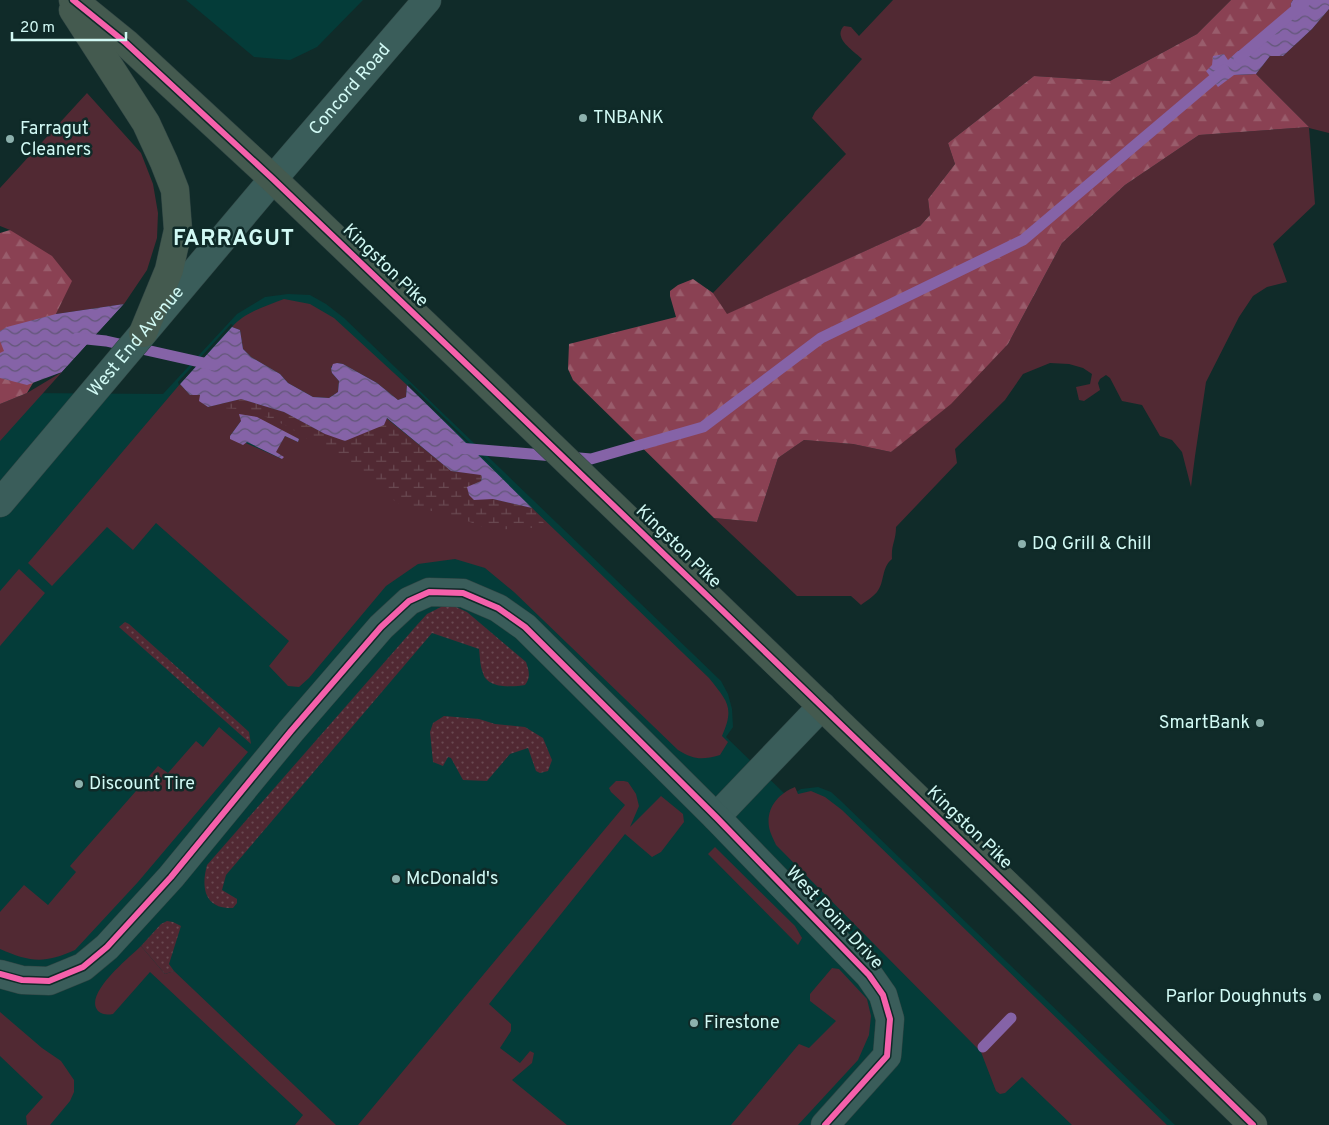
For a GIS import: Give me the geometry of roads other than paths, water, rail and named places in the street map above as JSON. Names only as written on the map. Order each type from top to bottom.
[{"type":"main road","points":[[66,0],[146,123],[164,162],[174,190],[178,230],[169,270],[149,323]]},
{"type":"main road","name":"Kingston Pike","points":[[73,0],[126,43],[483,380],[1253,1125]]},
{"type":"street","name":"Concord Road","points":[[272,180],[427,0]]},
{"type":"street","name":"West End Avenue","points":[[0,503],[103,381],[149,323],[272,180]]},
{"type":"street","name":"West Point Drive","points":[[0,974],[22,980],[49,981],[83,967],[107,947],[170,877],[290,731],[381,627],[409,601],[429,592],[463,593],[498,608],[525,627],[716,817],[870,975],[883,996],[890,1019],[887,1056],[825,1125]]},
{"type":"street","points":[[716,817],[822,706]]},
{"type":"water","points":[[1293,0],[1329,0],[1329,9],[1312,29],[1283,56],[1270,56],[1256,74],[1234,75],[1218,87],[1206,71],[1212,65],[1213,56],[1224,54],[1228,60],[1238,51],[1260,46],[1290,20],[1291,3]]},
{"type":"water","points":[[124,304],[62,372],[27,385],[0,378],[0,353],[4,351],[0,341],[0,331],[7,327],[56,314]]},
{"type":"water","points":[[232,327],[240,330],[243,349],[251,357],[280,374],[288,383],[313,397],[329,398],[338,392],[339,381],[331,369],[333,364],[337,363],[343,364],[377,383],[398,400],[406,397],[407,385],[532,508],[493,499],[474,500],[469,495],[467,487],[481,481],[481,475],[451,471],[387,418],[384,425],[345,441],[325,434],[284,412],[241,399],[208,407],[199,401],[200,395],[190,395],[180,384]]},
{"type":"water","points":[[239,414],[257,417],[299,439],[298,442],[285,436],[276,452],[284,457],[282,459],[247,442],[243,445],[230,439],[230,436],[241,421]]},
{"type":"waterway","points":[[1239,58],[1307,0]]},
{"type":"waterway","points":[[458,448],[591,459],[703,427],[821,338],[1023,240],[1224,70]]},
{"type":"waterway","points":[[77,338],[106,341],[213,365]]},
{"type":"waterway","points":[[983,1047],[1011,1018]]},
{"type":"place","name":"TNBANK","points":[[583,118]]},
{"type":"place","name":"Farragut Cleaners","points":[[10,139]]},
{"type":"place","name":"DQ Grill & Chill","points":[[1022,544]]},
{"type":"place","name":"SmartBank","points":[[1260,723]]},
{"type":"place","name":"Discount Tire","points":[[79,784]]},
{"type":"place","name":"McDonald's","points":[[396,879]]},
{"type":"place","name":"Parlor Doughnuts","points":[[1317,997]]},
{"type":"place","name":"Firestone","points":[[694,1023]]},
{"type":"district","name":"FARRAGUT","points":[[234,239]]}]
